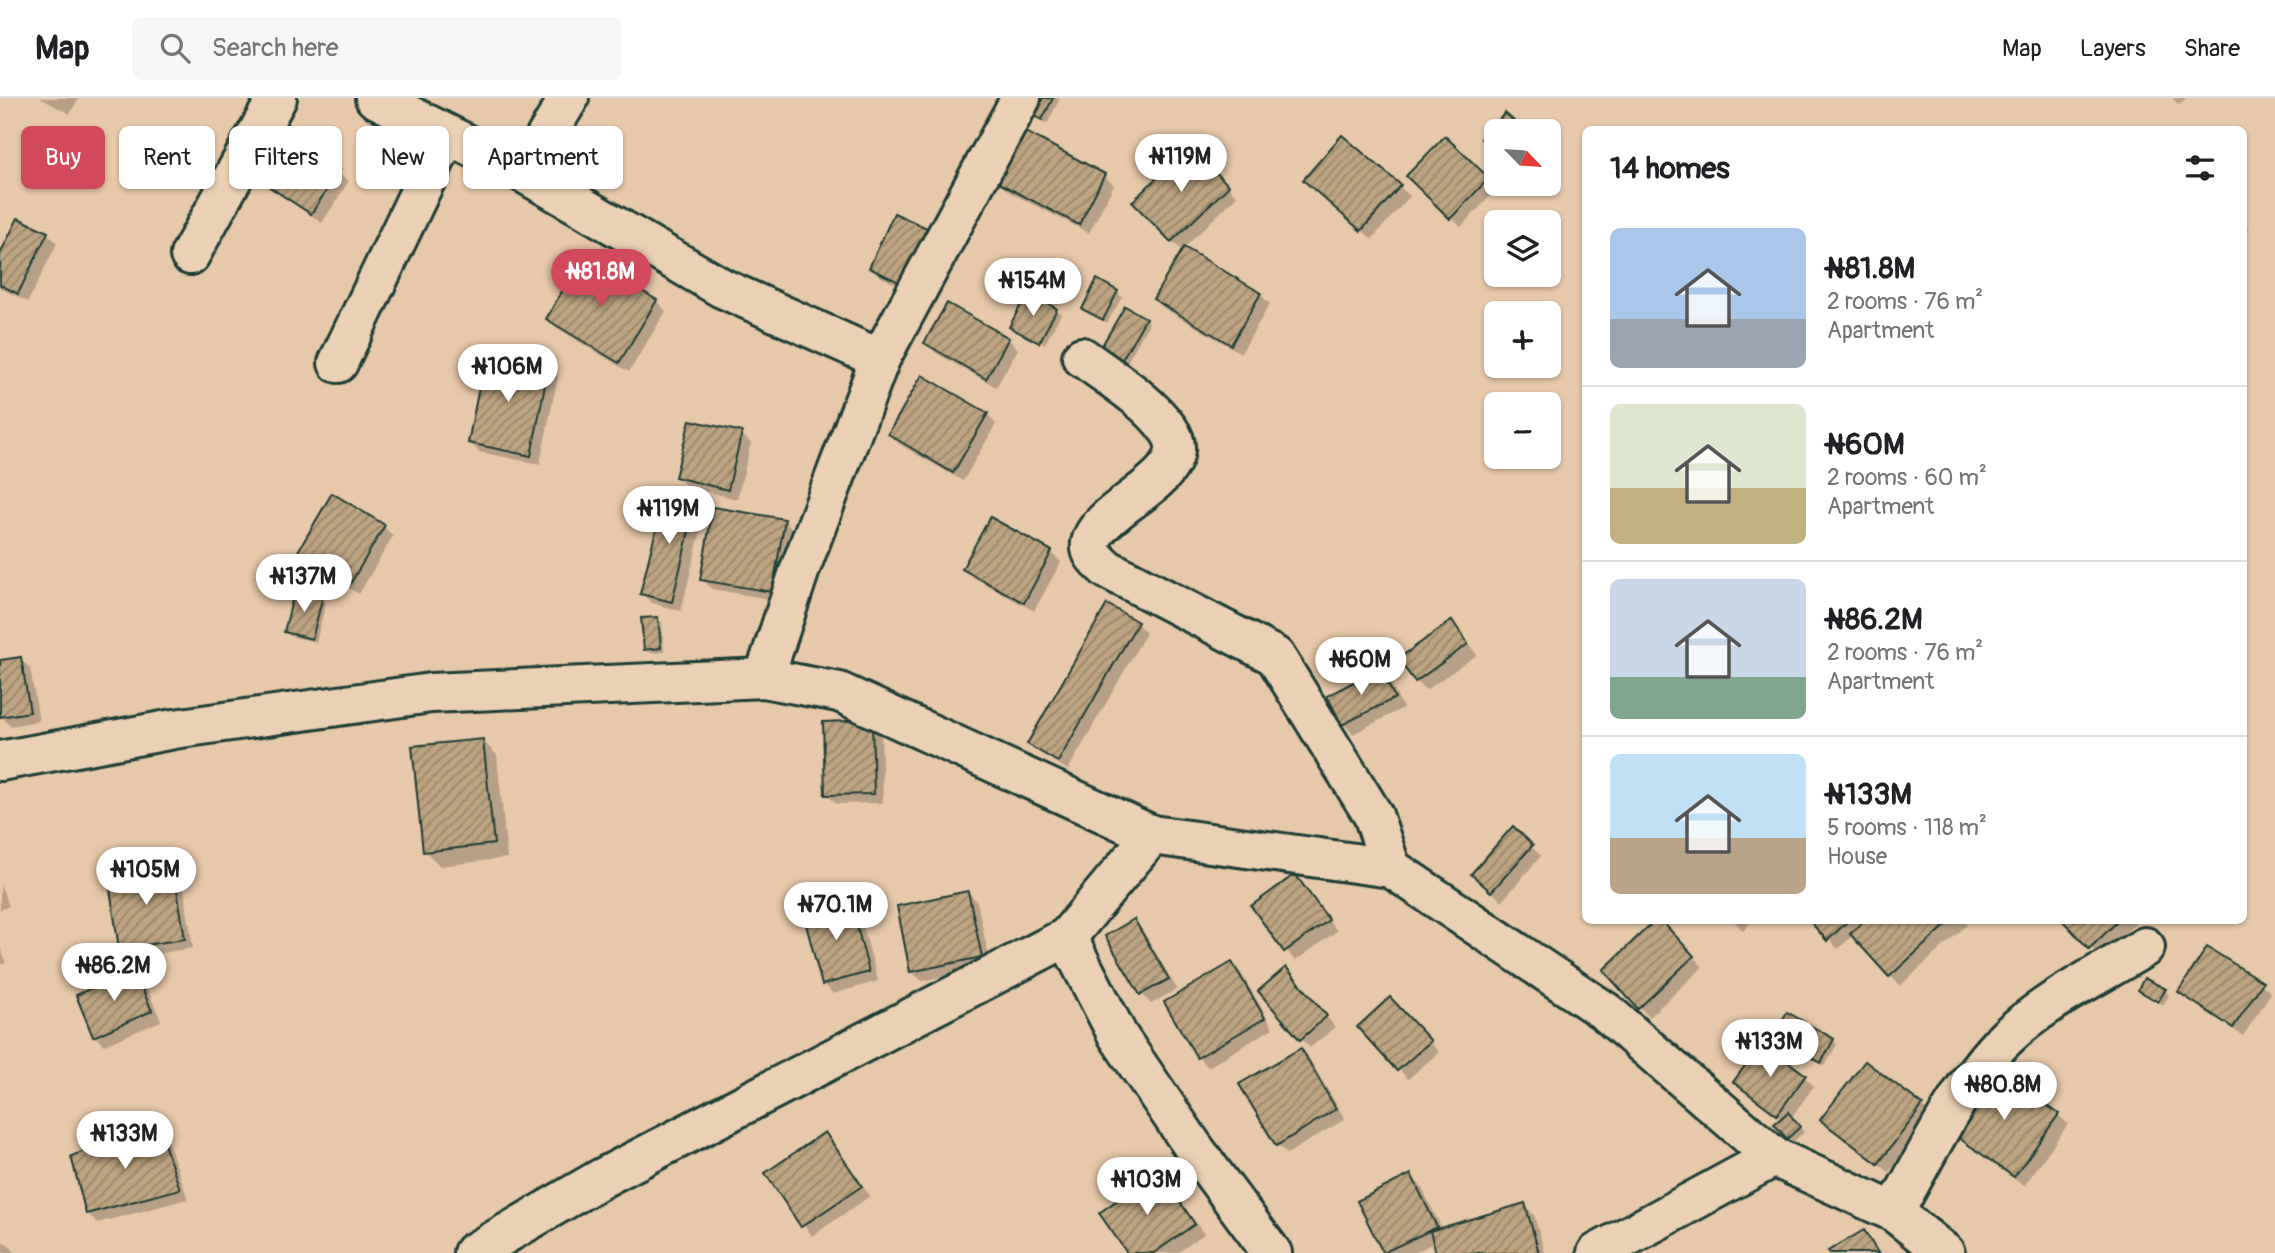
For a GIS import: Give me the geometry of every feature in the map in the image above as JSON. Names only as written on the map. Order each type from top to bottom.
[{"type":"street","points":[[190,255],[277,98]]},
{"type":"street","points":[[375,98],[429,126]]},
{"type":"street","points":[[552,126],[569,98]]},
{"type":"street","points":[[764,678],[800,569],[880,359],[1021,98]]},
{"type":"street","points":[[338,363],[421,189]]},
{"type":"street","points":[[552,189],[722,288],[880,359]]},
{"type":"street","points":[[1082,357],[1140,402],[1169,430],[1176,447],[1171,467],[1100,528],[1091,544],[1094,556],[1107,569],[1275,656],[1373,815],[1391,868]]},
{"type":"street","points":[[0,761],[174,729],[432,693],[764,678],[839,692],[1152,835],[1391,868],[1606,1012],[1774,1157],[1894,1212],[1945,1253]]},
{"type":"street","points":[[473,1253],[602,1178],[1067,937],[1152,835]]},
{"type":"street","points":[[1067,937],[1118,1035],[1194,1148],[1272,1253]]},
{"type":"street","points":[[1894,1212],[1972,1080],[1998,1046],[2030,1017],[2145,947]]},
{"type":"street","points":[[1597,1253],[1774,1157]]},
{"type":"building","points":[[1029,98],[1053,98],[1042,120],[1022,110]]},
{"type":"building","points":[[1505,113],[1512,119],[1499,119]]},
{"type":"building","points":[[1024,131],[1105,174],[1079,225],[997,182]]},
{"type":"building","points":[[1342,135],[1401,185],[1361,231],[1303,180]]},
{"type":"building","points":[[1445,136],[1484,173],[1484,183],[1450,219],[1406,176]]},
{"type":"building","points":[[1190,145],[1229,186],[1171,242],[1132,202]]},
{"type":"building","points":[[273,189],[327,189],[311,214]]},
{"type":"building","points":[[894,213],[927,228],[901,283],[869,268]]},
{"type":"building","points":[[18,218],[48,232],[18,294],[0,285],[0,254]]},
{"type":"building","points":[[1184,247],[1261,293],[1231,345],[1153,299]]},
{"type":"building","points":[[583,255],[657,300],[619,363],[546,319]]},
{"type":"building","points":[[1097,279],[1118,291],[1103,320],[1082,309]]},
{"type":"building","points":[[1028,292],[1057,309],[1039,343],[1009,327]]},
{"type":"building","points":[[947,303],[1009,338],[986,379],[924,343]]},
{"type":"building","points":[[1125,306],[1146,318],[1117,368],[1096,356]]},
{"type":"building","points":[[486,352],[549,365],[531,456],[468,443]]},
{"type":"building","points":[[922,375],[988,413],[953,473],[888,434]]},
{"type":"building","points":[[690,420],[742,432],[728,490],[675,477]]},
{"type":"building","points":[[666,490],[697,498],[672,602],[640,594]]},
{"type":"building","points":[[332,493],[385,525],[349,586],[296,555]]},
{"type":"building","points":[[713,507],[785,519],[772,592],[700,580]]},
{"type":"building","points":[[990,517],[1052,551],[1024,603],[962,569]]},
{"type":"building","points":[[295,589],[323,596],[312,639],[284,632]]},
{"type":"building","points":[[1107,604],[1138,622],[1058,762],[1027,744]]},
{"type":"building","points":[[658,617],[661,648],[644,650],[641,618]]},
{"type":"building","points":[[1452,620],[1468,644],[1415,682],[1398,659]]},
{"type":"building","points":[[21,657],[30,712],[0,717],[0,660]]},
{"type":"building","points":[[1380,668],[1395,698],[1342,725],[1327,696]]},
{"type":"building","points":[[872,720],[874,794],[825,795],[823,722]]},
{"type":"building","points":[[483,739],[494,844],[423,852],[412,746]]},
{"type":"building","points":[[1513,826],[1533,845],[1491,892],[1471,874]]},
{"type":"building","points":[[173,865],[185,939],[119,949],[108,875]]},
{"type":"building","points":[[1295,874],[1329,920],[1284,952],[1251,906]]},
{"type":"building","points":[[968,891],[982,957],[910,972],[897,906]]},
{"type":"building","points":[[850,900],[869,972],[822,985],[803,913]]},
{"type":"building","points":[[1134,919],[1169,979],[1140,995],[1105,936]]},
{"type":"building","points":[[1651,924],[1665,924],[1694,956],[1638,1009],[1603,970]]},
{"type":"building","points":[[1812,924],[1845,924],[1827,941]]},
{"type":"building","points":[[1860,924],[1948,924],[1889,977],[1850,934]]},
{"type":"building","points":[[2066,924],[2115,924],[2089,949]]},
{"type":"building","points":[[2207,947],[2263,982],[2233,1028],[2178,992]]},
{"type":"building","points":[[1232,962],[1265,1018],[1197,1058],[1164,1002]]},
{"type":"building","points":[[1286,967],[1327,1016],[1300,1040],[1258,991]]},
{"type":"building","points":[[134,970],[152,1011],[93,1037],[76,995]]},
{"type":"building","points":[[2144,978],[2166,989],[2158,1002],[2138,990]]},
{"type":"building","points":[[1390,997],[1431,1041],[1397,1071],[1357,1027]]},
{"type":"building","points":[[1787,1012],[1834,1039],[1821,1063],[1773,1036]]},
{"type":"building","points":[[1762,1043],[1806,1075],[1777,1115],[1733,1082]]},
{"type":"building","points":[[1301,1048],[1336,1109],[1276,1146],[1239,1084]]},
{"type":"building","points":[[1865,1061],[1923,1105],[1878,1164],[1820,1120]]},
{"type":"building","points":[[1994,1067],[2059,1114],[2014,1177],[1949,1131]]},
{"type":"building","points":[[1788,1112],[1800,1127],[1787,1139],[1774,1124]]},
{"type":"building","points":[[157,1124],[180,1189],[86,1214],[71,1156]]},
{"type":"building","points":[[825,1132],[862,1186],[801,1227],[765,1173]]},
{"type":"building","points":[[1159,1171],[1195,1224],[1154,1253],[1127,1253],[1099,1213]]},
{"type":"building","points":[[1411,1174],[1437,1227],[1383,1253],[1357,1201]]},
{"type":"building","points":[[1525,1203],[1539,1253],[1436,1253],[1430,1231]]},
{"type":"building","points":[[1864,1230],[1878,1253],[1828,1251]]}]
